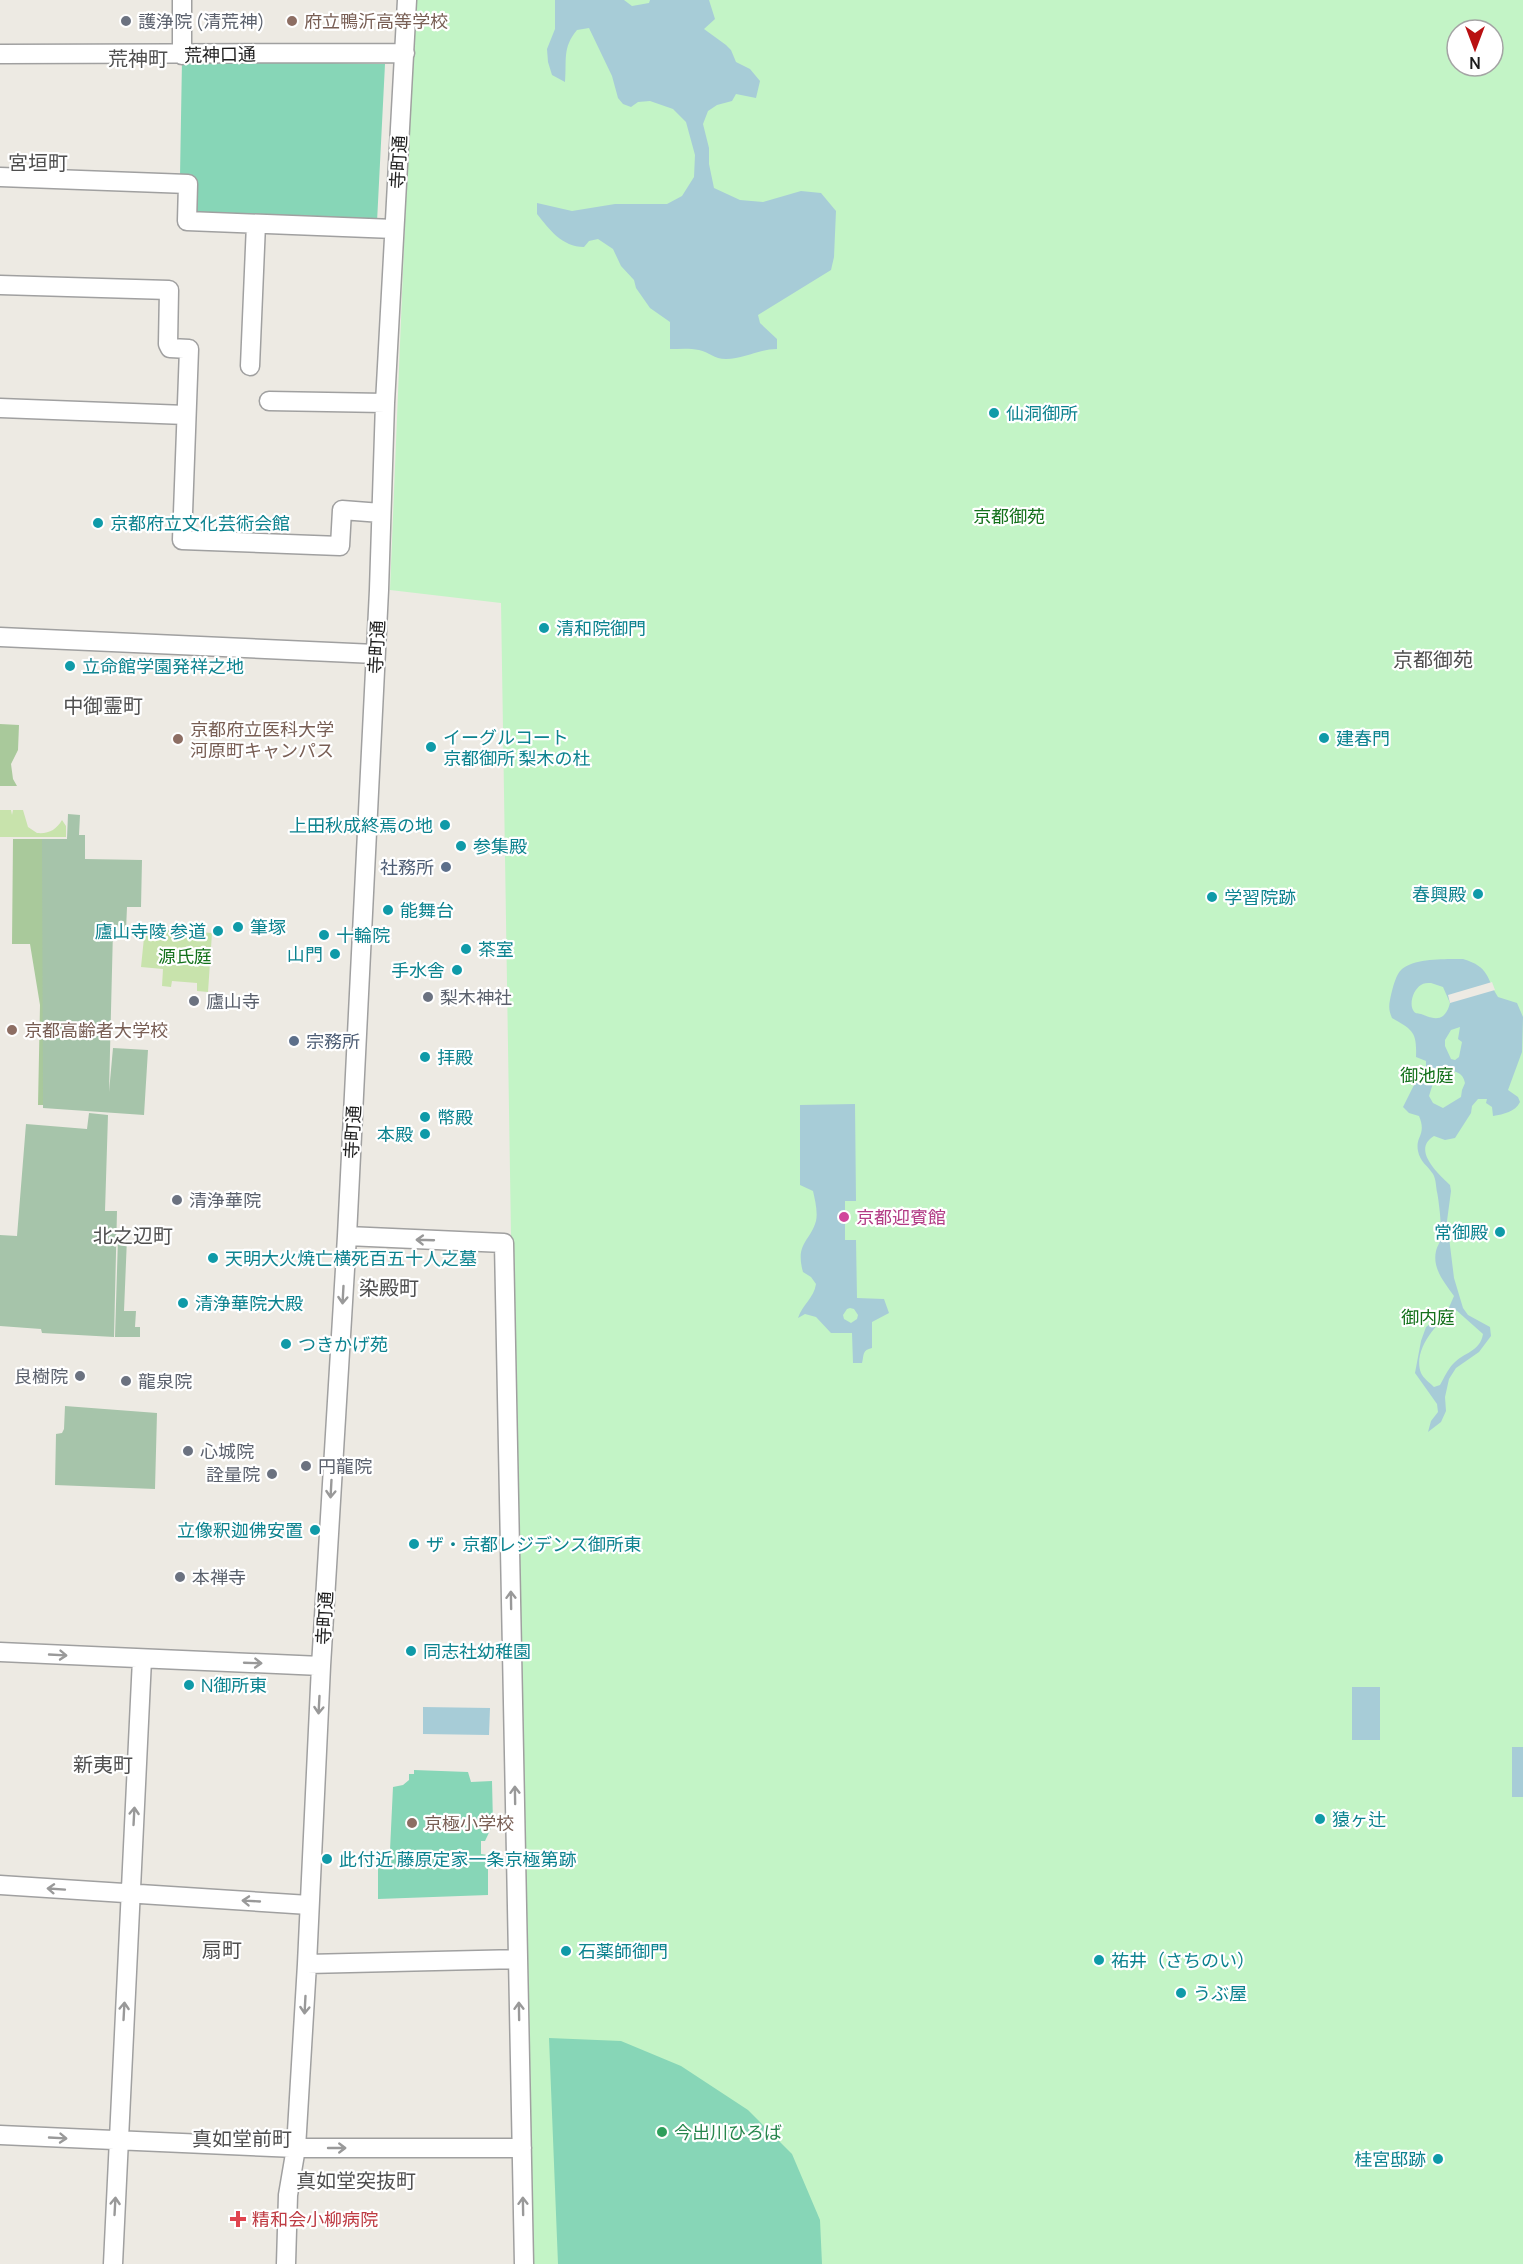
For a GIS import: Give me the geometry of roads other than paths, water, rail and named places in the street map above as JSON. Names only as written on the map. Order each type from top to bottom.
[{"type":"street","points":[[182,0],[182,55]]},
{"type":"street","name":"寺町通","points":[[286,2264],[288,2195],[296,2148],[307,1964],[321,1666],[347,1236],[385,403],[407,0]]},
{"type":"street","name":"荒神口通","points":[[0,54],[405,53]]},
{"type":"street","points":[[0,177],[188,184],[187,221],[394,229]]},
{"type":"street","points":[[250,366],[256,224]]},
{"type":"street","points":[[0,285],[170,290],[168,344],[170,348],[189,349],[182,540],[340,546],[342,510],[381,513]]},
{"type":"street","points":[[268,401],[385,403]]},
{"type":"street","points":[[0,408],[186,414]]},
{"type":"street","points":[[0,637],[375,654]]},
{"type":"street","points":[[347,1236],[504,1243],[524,2264]]},
{"type":"street","points":[[0,1652],[321,1666]]},
{"type":"street","points":[[113,2264],[142,1659]]},
{"type":"street","points":[[0,1885],[309,1905]]},
{"type":"street","points":[[307,1964],[518,1959]]},
{"type":"street","points":[[0,2135],[296,2148],[522,2148]]},
{"type":"water","points":[[555,0],[624,0],[632,6],[649,3],[650,0],[709,0],[715,19],[704,29],[726,45],[736,62],[750,69],[760,81],[756,98],[736,94],[732,101],[717,105],[708,111],[703,124],[709,148],[709,164],[714,188],[740,200],[763,202],[801,191],[821,193],[836,211],[834,257],[831,270],[758,315],[760,323],[777,339],[777,349],[726,359],[699,350],[670,349],[670,322],[650,308],[636,288],[634,280],[621,266],[613,249],[598,239],[589,241],[584,247],[569,244],[557,236],[537,214],[537,203],[572,211],[615,204],[667,204],[682,196],[694,177],[695,155],[686,122],[673,109],[650,101],[638,102],[631,107],[623,104],[618,98],[612,76],[589,28],[577,30],[572,36],[566,54],[565,82],[552,75],[547,49],[555,29]]},
{"type":"water","points":[[1440,959],[1463,959],[1483,970],[1498,997],[1517,1003],[1523,1017],[1522,1052],[1508,1090],[1518,1097],[1520,1102],[1512,1110],[1493,1116],[1492,1107],[1486,1103],[1487,1099],[1478,1099],[1455,1138],[1445,1140],[1434,1136],[1425,1148],[1429,1162],[1450,1185],[1447,1221],[1454,1278],[1463,1308],[1468,1315],[1490,1327],[1491,1336],[1479,1352],[1456,1368],[1449,1379],[1445,1397],[1446,1411],[1441,1422],[1428,1432],[1431,1421],[1438,1412],[1437,1404],[1415,1373],[1421,1341],[1426,1327],[1447,1312],[1454,1296],[1440,1275],[1436,1264],[1436,1251],[1441,1238],[1440,1215],[1434,1176],[1422,1161],[1418,1151],[1421,1122],[1419,1116],[1409,1113],[1403,1107],[1416,1081],[1426,1071],[1426,1061],[1416,1057],[1416,1042],[1412,1033],[1392,1018],[1389,1004],[1398,974],[1408,965]],"holes":[[[1430,983],[1443,987],[1450,1003],[1445,1014],[1439,1018],[1415,1013],[1412,1007],[1416,989],[1422,984]],[[1460,1027],[1458,1039],[1462,1042],[1459,1057],[1455,1060],[1451,1059],[1445,1046],[1445,1040],[1451,1030]],[[1443,1070],[1454,1071],[1462,1076],[1465,1083],[1461,1097],[1443,1108],[1433,1103],[1429,1096],[1436,1074]],[[1456,1310],[1483,1334],[1479,1345],[1457,1360],[1440,1385],[1434,1387],[1421,1373],[1420,1355],[1428,1337]]]},
{"type":"water","points":[[855,1104],[856,1201],[845,1201],[845,1240],[856,1240],[857,1298],[884,1299],[889,1313],[872,1322],[872,1348],[863,1355],[862,1363],[853,1363],[852,1333],[831,1333],[816,1317],[805,1314],[798,1318],[816,1284],[803,1272],[801,1255],[817,1214],[813,1191],[800,1185],[800,1105]],"holes":[[[847,1309],[854,1309],[858,1315],[857,1319],[851,1323],[844,1319],[843,1315]]]},
{"type":"water","points":[[1352,1687],[1380,1687],[1380,1740],[1352,1740]]},
{"type":"water","points":[[423,1707],[490,1708],[489,1735],[423,1734]]},
{"type":"water","points":[[1512,1747],[1523,1747],[1523,1797],[1512,1797]]},
{"type":"place","name":"護浄院 (清荒神)","points":[[126,21]]},
{"type":"place","name":"府立鴨沂高等学校","points":[[292,21]]},
{"type":"place","name":"仙洞御所","points":[[994,413]]},
{"type":"place","name":"京都府立文化芸術会館","points":[[98,523]]},
{"type":"place","name":"清和院御門","points":[[544,628]]},
{"type":"place","name":"立命館学園発祥之地","points":[[70,666]]},
{"type":"place","name":"建春門","points":[[1324,738]]},
{"type":"place","name":"京都府立医科大学 河原町キャンパス","points":[[178,739]]},
{"type":"place","name":"イーグルコート 京都御所 梨木の杜","points":[[431,747]]},
{"type":"place","name":"上田秋成終焉の地","points":[[445,825]]},
{"type":"place","name":"参集殿","points":[[461,846]]},
{"type":"place","name":"社務所","points":[[446,867]]},
{"type":"place","name":"春興殿","points":[[1478,894]]},
{"type":"place","name":"学習院跡","points":[[1212,897]]},
{"type":"place","name":"能舞台","points":[[388,910]]},
{"type":"place","name":"筆塚","points":[[238,927]]},
{"type":"place","name":"廬山寺陵 参道","points":[[218,931]]},
{"type":"place","name":"十輪院","points":[[324,935]]},
{"type":"place","name":"茶室","points":[[466,949]]},
{"type":"place","name":"山門","points":[[335,954]]},
{"type":"place","name":"手水舎","points":[[457,970]]},
{"type":"place","name":"梨木神社","points":[[428,997]]},
{"type":"place","name":"廬山寺","points":[[194,1001]]},
{"type":"place","name":"京都高齢者大学校","points":[[12,1030]]},
{"type":"place","name":"宗務所","points":[[294,1041]]},
{"type":"place","name":"拝殿","points":[[425,1057]]},
{"type":"place","name":"幣殿","points":[[425,1117]]},
{"type":"place","name":"本殿","points":[[425,1134]]},
{"type":"place","name":"清浄華院","points":[[177,1200]]},
{"type":"place","name":"京都迎賓館","points":[[844,1217]]},
{"type":"place","name":"常御殿","points":[[1500,1232]]},
{"type":"place","name":"天明大火焼亡横死百五十人之墓","points":[[213,1258]]},
{"type":"place","name":"清浄華院大殿","points":[[183,1303]]},
{"type":"place","name":"つきかげ苑","points":[[286,1344]]},
{"type":"place","name":"良樹院","points":[[80,1376]]},
{"type":"place","name":"龍泉院","points":[[126,1381]]},
{"type":"place","name":"心城院","points":[[188,1451]]},
{"type":"place","name":"円龍院","points":[[306,1466]]},
{"type":"place","name":"詮量院","points":[[272,1474]]},
{"type":"place","name":"立像釈迦佛安置","points":[[315,1530]]},
{"type":"place","name":"ザ・京都レジデンス御所東","points":[[414,1544]]},
{"type":"place","name":"本禅寺","points":[[180,1577]]},
{"type":"place","name":"同志社幼稚園","points":[[411,1651]]},
{"type":"place","name":"N御所東","points":[[189,1685]]},
{"type":"place","name":"猿ヶ辻","points":[[1320,1819]]},
{"type":"place","name":"京極小学校","points":[[412,1823]]},
{"type":"place","name":"此付近 藤原定家一条京極第跡","points":[[327,1859]]},
{"type":"place","name":"石薬師御門","points":[[566,1951]]},
{"type":"place","name":"祐井（さちのい）","points":[[1099,1960]]},
{"type":"place","name":"うぶ屋","points":[[1181,1993]]},
{"type":"place","name":"今出川ひろば","points":[[662,2132]]},
{"type":"place","name":"桂宮邸跡","points":[[1438,2159]]},
{"type":"place","name":"精和会小柳病院","points":[[238,2219]]},
{"type":"district","name":"荒神町","points":[[138,58]]},
{"type":"district","name":"宮垣町","points":[[38,162]]},
{"type":"district","name":"京都御苑","points":[[1433,659]]},
{"type":"district","name":"中御霊町","points":[[103,705]]},
{"type":"district","name":"北之辺町","points":[[133,1235]]},
{"type":"district","name":"染殿町","points":[[389,1287]]},
{"type":"district","name":"新夷町","points":[[103,1764]]},
{"type":"district","name":"扇町","points":[[222,1949]]},
{"type":"district","name":"真如堂前町","points":[[242,2138]]},
{"type":"district","name":"真如堂突抜町","points":[[356,2180]]},
{"type":"park label","name":"源氏庭","points":[[185,956]]},
{"type":"park label","name":"御池庭","points":[[1427,1075]]},
{"type":"park label","name":"御内庭","points":[[1428,1317]]}]
